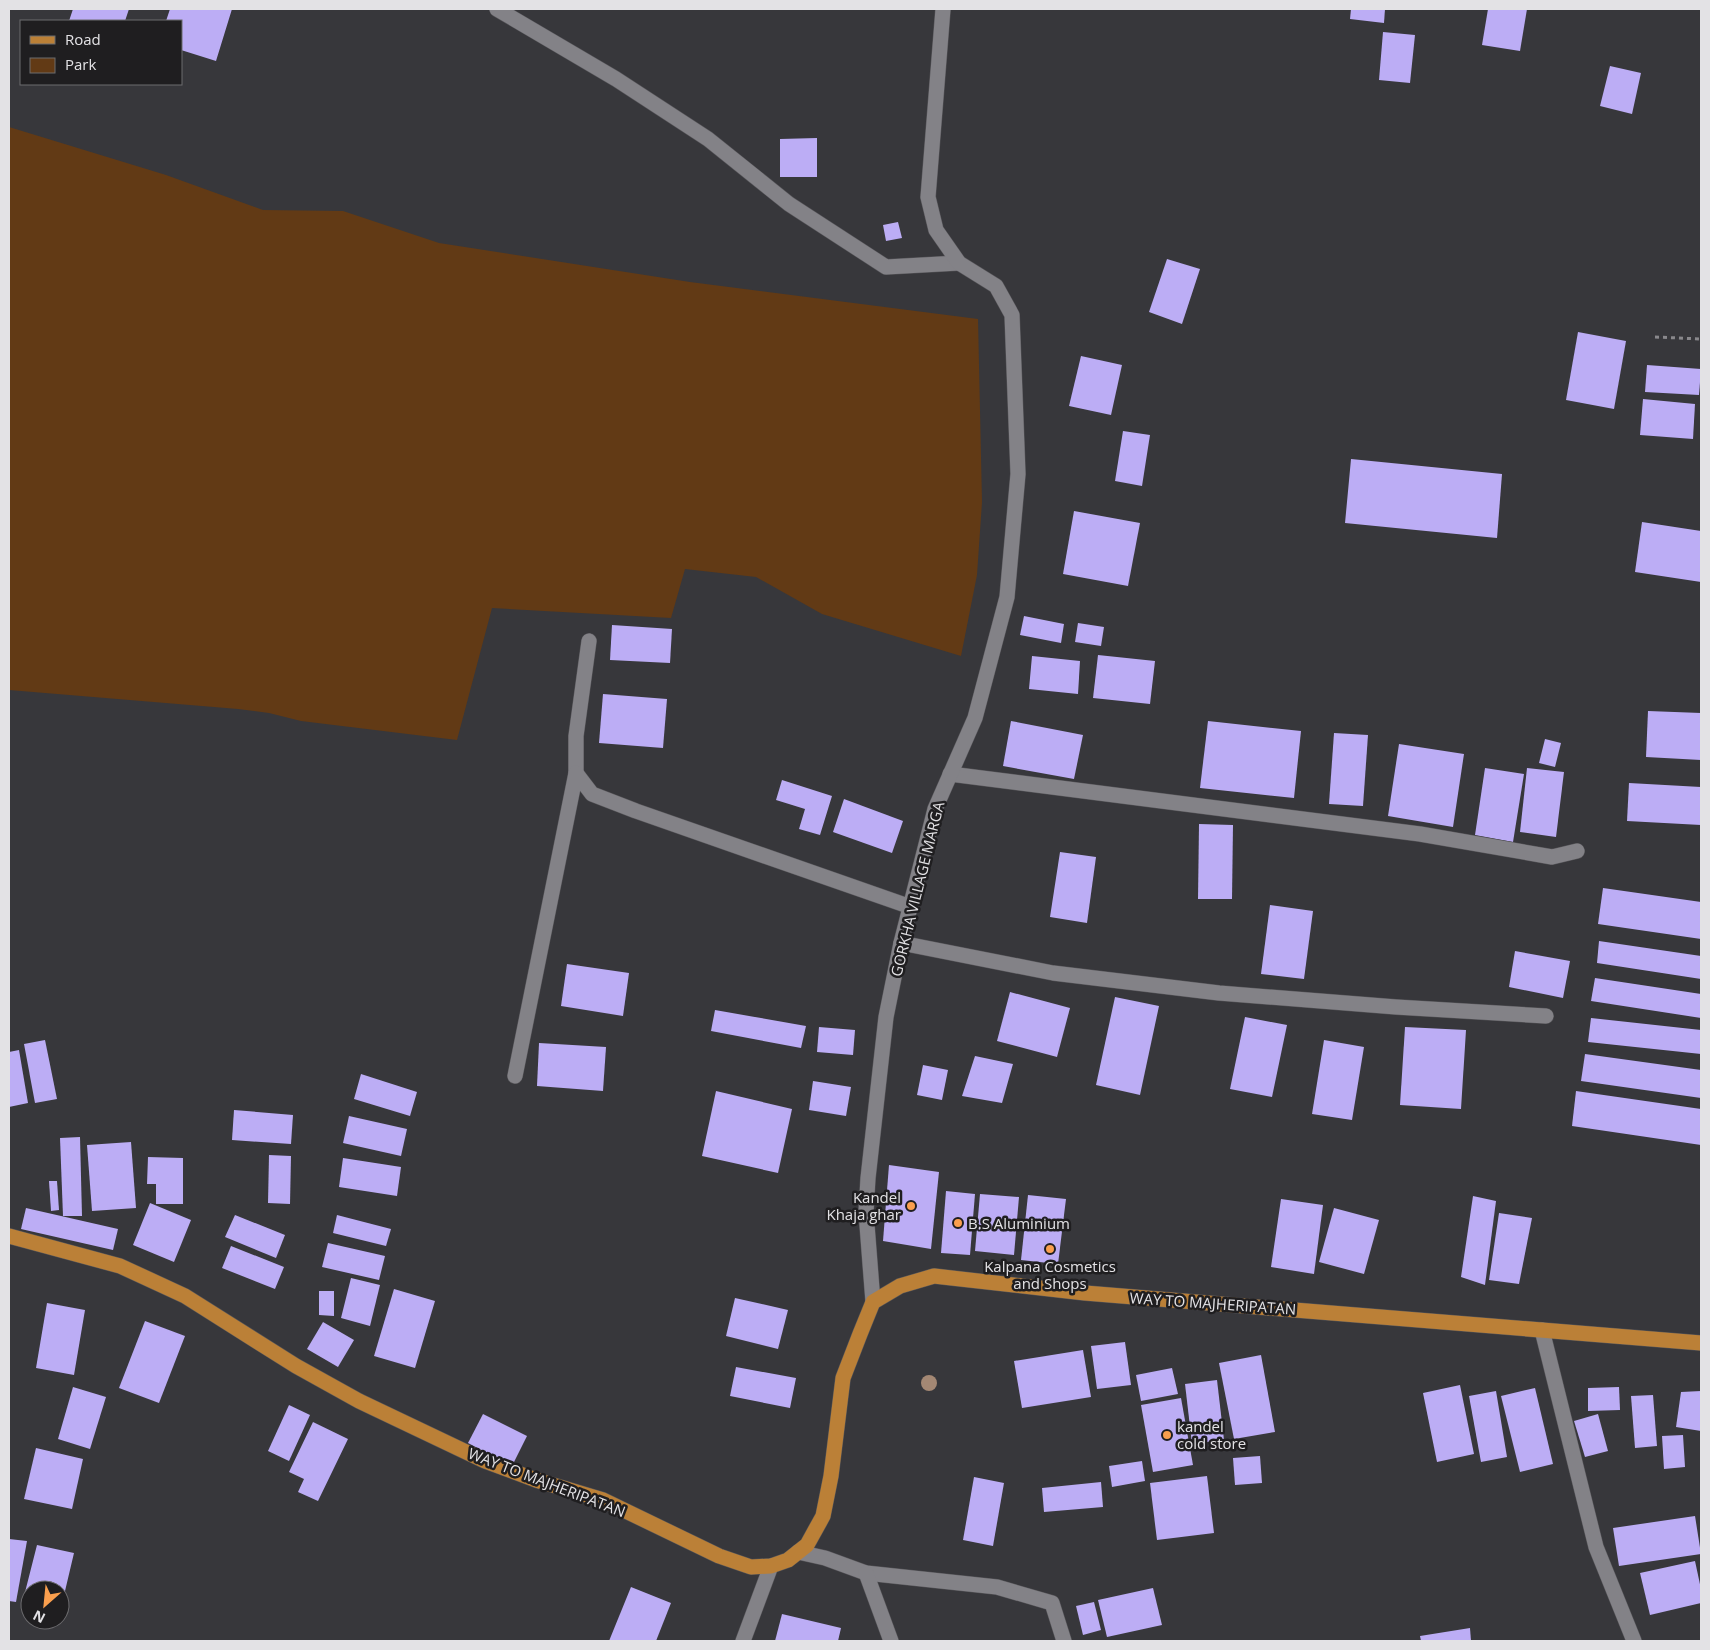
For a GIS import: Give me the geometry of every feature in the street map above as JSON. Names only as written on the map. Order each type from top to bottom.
[{"type":"main road","name":"WAY TO MAJHERIPATAN","points":[[9,1236],[120,1266],[185,1296],[296,1366],[359,1401],[485,1461],[536,1480],[603,1500],[719,1556],[750,1567],[771,1566],[788,1560],[807,1544],[823,1516],[831,1476],[843,1378],[873,1302],[900,1286],[934,1276],[1085,1293],[1701,1343]]},
{"type":"street","points":[[497,9],[616,79],[708,139],[789,204],[886,267],[959,263]]},
{"type":"street","name":"GORKHA VILLAGE MARGA","points":[[873,1302],[866,1212],[886,1017],[901,942],[912,907],[935,809],[975,718],[1007,597],[1018,474],[1012,315],[996,286],[959,263],[936,230],[928,197],[942,9]]},
{"type":"street","points":[[515,1076],[576,773],[576,736],[589,641]]},
{"type":"street","points":[[576,773],[592,794],[912,907]]},
{"type":"street","points":[[950,774],[1420,834],[1552,858],[1577,852]]},
{"type":"street","points":[[901,942],[1054,973],[1219,993],[1396,1007],[1546,1016]]},
{"type":"street","points":[[1542,1330],[1596,1547],[1634,1641]]},
{"type":"street","points":[[798,1552],[825,1558],[866,1573],[997,1587],[1052,1603],[1064,1641]]},
{"type":"street","points":[[743,1641],[771,1566]]},
{"type":"street","points":[[866,1573],[891,1641]]},
{"type":"path","points":[[1655,337],[1701,339]]},
{"type":"green space","points":[[9,127],[166,175],[263,210],[343,211],[439,243],[690,282],[978,319],[982,502],[977,575],[961,656],[822,614],[756,577],[685,569],[671,618],[492,608],[457,740],[301,721],[269,713],[238,709],[9,690]]},
{"type":"building","points":[[73,9],[129,9],[125,20],[69,20]]},
{"type":"building","points":[[170,9],[232,9],[216,61],[182,50],[182,20],[166,20]]},
{"type":"building","points":[[1351,9],[1385,9],[1384,23],[1350,19]]},
{"type":"building","points":[[1488,9],[1527,9],[1520,51],[1482,45]]},
{"type":"building","points":[[1383,32],[1415,35],[1410,83],[1379,80]]},
{"type":"building","points":[[1610,66],[1641,73],[1632,114],[1600,106]]},
{"type":"building","points":[[817,138],[817,177],[780,177],[780,139]]},
{"type":"building","points":[[898,222],[902,238],[886,241],[883,225]]},
{"type":"building","points":[[1167,259],[1200,269],[1182,324],[1149,312]]},
{"type":"building","points":[[1578,332],[1626,341],[1614,409],[1566,400]]},
{"type":"building","points":[[1081,356],[1122,365],[1111,415],[1069,406]]},
{"type":"building","points":[[1647,365],[1701,369],[1699,395],[1645,392]]},
{"type":"building","points":[[1643,399],[1695,404],[1693,439],[1640,435]]},
{"type":"building","points":[[1123,431],[1150,435],[1142,486],[1115,481]]},
{"type":"building","points":[[1351,459],[1502,474],[1497,538],[1345,523]]},
{"type":"building","points":[[1074,511],[1140,523],[1128,586],[1063,574]]},
{"type":"building","points":[[1642,522],[1701,531],[1701,582],[1635,572]]},
{"type":"building","points":[[1024,616],[1064,624],[1061,643],[1020,635]]},
{"type":"building","points":[[1078,623],[1104,627],[1101,646],[1075,642]]},
{"type":"building","points":[[612,625],[672,629],[670,663],[610,660]]},
{"type":"building","points":[[1098,655],[1155,661],[1150,704],[1093,698]]},
{"type":"building","points":[[1032,656],[1080,661],[1078,694],[1029,689]]},
{"type":"building","points":[[603,694],[667,699],[663,748],[599,743]]},
{"type":"building","points":[[1648,711],[1701,713],[1701,760],[1646,757]]},
{"type":"building","points":[[1011,721],[1083,735],[1074,779],[1003,766]]},
{"type":"building","points":[[1208,721],[1301,731],[1294,798],[1200,788]]},
{"type":"building","points":[[1334,733],[1368,735],[1363,806],[1329,804]]},
{"type":"building","points":[[1545,739],[1561,743],[1555,767],[1539,763]]},
{"type":"building","points":[[1399,744],[1464,754],[1453,827],[1388,816]]},
{"type":"building","points":[[1485,768],[1524,774],[1513,842],[1475,835]]},
{"type":"building","points":[[1527,768],[1564,772],[1556,837],[1520,832]]},
{"type":"building","points":[[782,780],[832,796],[820,835],[799,829],[805,809],[776,800]]},
{"type":"building","points":[[1629,783],[1701,787],[1701,825],[1627,821]]},
{"type":"building","points":[[844,799],[903,821],[892,853],[833,832]]},
{"type":"building","points":[[1199,824],[1233,825],[1232,899],[1198,899]]},
{"type":"building","points":[[1060,852],[1096,857],[1087,923],[1050,917]]},
{"type":"building","points":[[1603,888],[1701,902],[1701,939],[1598,924]]},
{"type":"building","points":[[1270,905],[1313,911],[1304,979],[1261,974]]},
{"type":"building","points":[[1599,941],[1701,956],[1701,979],[1597,963]]},
{"type":"building","points":[[1515,951],[1570,961],[1563,998],[1509,987]]},
{"type":"building","points":[[567,964],[629,973],[623,1016],[561,1006]]},
{"type":"building","points":[[1595,978],[1701,994],[1701,1018],[1591,1001]]},
{"type":"building","points":[[1010,992],[1070,1008],[1057,1057],[997,1041]]},
{"type":"building","points":[[1115,997],[1159,1006],[1140,1095],[1096,1085]]},
{"type":"building","points":[[715,1010],[806,1026],[801,1048],[711,1031]]},
{"type":"building","points":[[1245,1017],[1287,1025],[1272,1097],[1230,1089]]},
{"type":"building","points":[[1591,1018],[1701,1030],[1701,1054],[1588,1042]]},
{"type":"building","points":[[819,1027],[855,1030],[853,1055],[817,1052]]},
{"type":"building","points":[[1405,1027],[1466,1030],[1461,1109],[1400,1105]]},
{"type":"building","points":[[45,1040],[57,1099],[35,1103],[24,1044]]},
{"type":"building","points":[[1324,1040],[1364,1047],[1352,1120],[1312,1114]]},
{"type":"building","points":[[539,1043],[606,1047],[603,1091],[537,1086]]},
{"type":"building","points":[[19,1050],[28,1103],[9,1107],[9,1052]]},
{"type":"building","points":[[1585,1054],[1701,1070],[1701,1098],[1581,1081]]},
{"type":"building","points":[[975,1056],[1013,1064],[1002,1103],[962,1096]]},
{"type":"building","points":[[923,1065],[948,1070],[942,1100],[917,1095]]},
{"type":"building","points":[[361,1074],[417,1092],[410,1116],[354,1099]]},
{"type":"building","points":[[813,1081],[851,1087],[846,1116],[809,1110]]},
{"type":"building","points":[[716,1091],[792,1109],[778,1173],[702,1156]]},
{"type":"building","points":[[1576,1091],[1701,1109],[1701,1145],[1572,1126]]},
{"type":"building","points":[[234,1110],[293,1115],[291,1144],[232,1140]]},
{"type":"building","points":[[349,1116],[407,1129],[401,1156],[343,1143]]},
{"type":"building","points":[[80,1137],[82,1216],[63,1216],[60,1138]]},
{"type":"building","points":[[131,1142],[136,1208],[92,1211],[87,1145]]},
{"type":"building","points":[[269,1155],[291,1156],[290,1204],[268,1203]]},
{"type":"building","points":[[148,1157],[183,1158],[183,1204],[156,1204],[156,1184],[147,1184]]},
{"type":"building","points":[[343,1158],[401,1167],[397,1196],[339,1187]]},
{"type":"building","name":"Kandel Khaja ghar","points":[[889,1165],[939,1172],[931,1249],[883,1241]]},
{"type":"building","points":[[49,1181],[57,1181],[59,1210],[51,1211]]},
{"type":"building","name":"B.S Aluminium","points":[[946,1191],[975,1194],[970,1255],[941,1253]]},
{"type":"building","points":[[980,1194],[1019,1197],[1014,1255],[975,1251]]},
{"type":"building","points":[[1028,1195],[1066,1199],[1058,1264],[1021,1260]]},
{"type":"building","points":[[1473,1196],[1496,1201],[1485,1285],[1461,1277]]},
{"type":"building","points":[[1281,1199],[1323,1205],[1314,1274],[1271,1267]]},
{"type":"building","points":[[150,1203],[191,1220],[174,1262],[133,1245]]},
{"type":"building","points":[[26,1208],[118,1229],[113,1250],[21,1229]]},
{"type":"building","points":[[1334,1208],[1379,1220],[1364,1274],[1319,1262]]},
{"type":"building","points":[[1499,1213],[1532,1218],[1519,1284],[1489,1280]]},
{"type":"building","points":[[235,1215],[285,1235],[276,1258],[225,1237]]},
{"type":"building","points":[[337,1215],[391,1229],[386,1246],[333,1233]]},
{"type":"building","points":[[328,1243],[385,1256],[379,1280],[322,1267]]},
{"type":"building","points":[[231,1246],[284,1267],[275,1289],[222,1268]]},
{"type":"building","points":[[351,1278],[380,1285],[370,1326],[341,1318]]},
{"type":"building","points":[[394,1289],[435,1301],[415,1368],[374,1356]]},
{"type":"building","points":[[319,1291],[334,1291],[334,1316],[319,1315]]},
{"type":"building","points":[[735,1298],[788,1310],[778,1349],[726,1336]]},
{"type":"building","points":[[47,1303],[85,1310],[74,1375],[36,1368]]},
{"type":"building","points":[[145,1321],[185,1336],[159,1403],[119,1388]]},
{"type":"building","points":[[323,1322],[354,1340],[338,1367],[307,1349]]},
{"type":"building","points":[[1125,1342],[1131,1385],[1097,1389],[1091,1346]]},
{"type":"building","points":[[1083,1350],[1091,1397],[1022,1408],[1014,1361]]},
{"type":"building","points":[[1261,1355],[1275,1432],[1234,1439],[1219,1363]]},
{"type":"building","points":[[736,1367],[796,1378],[790,1408],[730,1396]]},
{"type":"building","points":[[1172,1368],[1178,1394],[1141,1401],[1136,1375]]},
{"type":"building","points":[[1217,1380],[1224,1440],[1192,1444],[1185,1384]]},
{"type":"building","points":[[1460,1385],[1474,1454],[1437,1462],[1423,1393]]},
{"type":"building","points":[[73,1387],[106,1397],[90,1449],[58,1439]]},
{"type":"building","points":[[1619,1387],[1620,1410],[1588,1411],[1588,1388]]},
{"type":"building","points":[[1535,1388],[1553,1464],[1520,1472],[1501,1396]]},
{"type":"building","points":[[1496,1391],[1507,1457],[1481,1462],[1469,1396]]},
{"type":"building","points":[[1701,1391],[1701,1431],[1676,1427],[1681,1392]]},
{"type":"building","points":[[1653,1395],[1657,1446],[1635,1448],[1631,1396]]},
{"type":"building","name":"kandel cold store","points":[[1181,1398],[1193,1465],[1153,1472],[1141,1405]]},
{"type":"building","points":[[289,1405],[310,1415],[289,1461],[268,1451]]},
{"type":"building","points":[[483,1414],[527,1436],[512,1466],[468,1443]]},
{"type":"building","points":[[1598,1414],[1608,1451],[1585,1457],[1574,1421]]},
{"type":"building","points":[[313,1422],[348,1439],[318,1501],[298,1492],[304,1479],[289,1472]]},
{"type":"building","points":[[1683,1435],[1685,1467],[1664,1469],[1662,1436]]},
{"type":"building","points":[[36,1448],[83,1459],[72,1509],[24,1499]]},
{"type":"building","points":[[1260,1456],[1262,1483],[1235,1485],[1233,1458]]},
{"type":"building","points":[[1142,1461],[1145,1481],[1112,1487],[1109,1466]]},
{"type":"building","points":[[1207,1476],[1214,1533],[1157,1540],[1150,1483]]},
{"type":"building","points":[[974,1477],[1004,1483],[993,1546],[963,1540]]},
{"type":"building","points":[[1101,1482],[1103,1507],[1044,1512],[1042,1488]]},
{"type":"building","points":[[1695,1516],[1701,1554],[1619,1566],[1613,1528]]},
{"type":"building","points":[[9,1539],[27,1541],[16,1602],[9,1601]]},
{"type":"building","points":[[37,1545],[74,1553],[68,1580],[28,1580]]},
{"type":"building","points":[[1695,1561],[1701,1589],[1701,1603],[1650,1615],[1640,1573]]},
{"type":"building","points":[[631,1587],[671,1603],[656,1641],[609,1641]]},
{"type":"building","points":[[1153,1588],[1162,1625],[1107,1637],[1098,1600]]},
{"type":"building","points":[[1094,1602],[1101,1630],[1083,1635],[1076,1606]]},
{"type":"building","points":[[782,1614],[841,1628],[838,1641],[775,1641]]},
{"type":"building","points":[[1470,1628],[1471,1641],[1421,1641],[1420,1636]]},
{"type":"place","name":"Kandel Khaja ghar","points":[[911,1206]]},
{"type":"place","name":"B.S Aluminium","points":[[958,1223]]},
{"type":"place","name":"Kalpana Cosmetics and Shops","points":[[1050,1249]]},
{"type":"place","name":"kandel cold store","points":[[1167,1435]]}]
